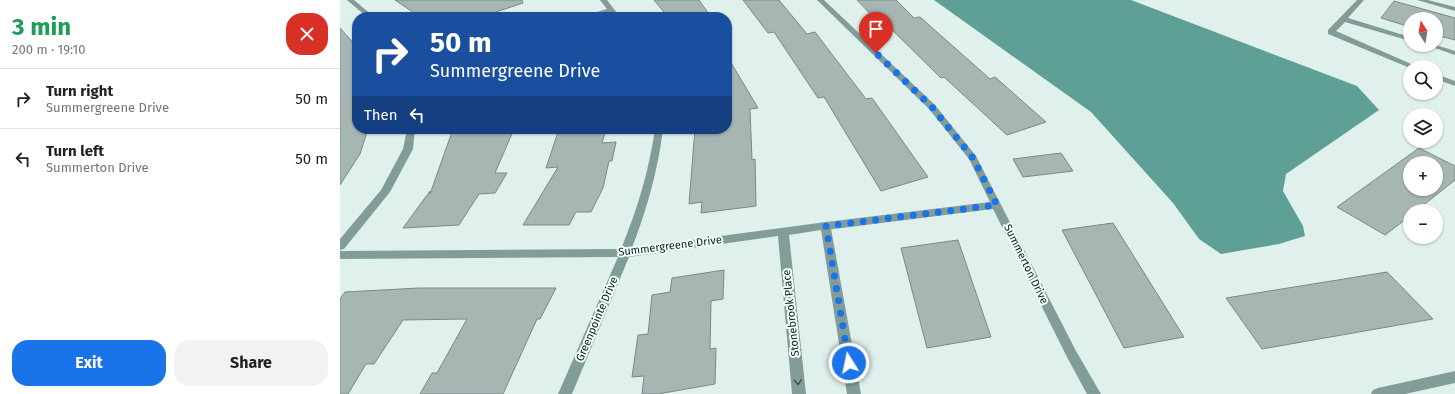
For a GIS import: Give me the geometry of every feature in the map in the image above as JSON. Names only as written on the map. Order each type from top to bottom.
[{"type":"street","points":[[350,0],[365,12]]},
{"type":"street","points":[[603,0],[612,10],[604,12]]},
{"type":"street","name":"Summerton Drive","points":[[820,0],[932,107],[973,158],[1072,356],[1094,394]]},
{"type":"street","points":[[1361,0],[1330,32],[1403,62]]},
{"type":"street","points":[[1420,0],[1455,9]]},
{"type":"street","points":[[1343,19],[1403,37]]},
{"type":"street","points":[[1443,49],[1455,53]]},
{"type":"street","points":[[1443,79],[1455,84]]},
{"type":"street","points":[[340,246],[385,192],[408,149],[410,134]]},
{"type":"street","name":"Greenpointe Drive","points":[[565,394],[625,253],[642,209],[657,148],[658,134]]},
{"type":"street","name":"Summergreene Drive","points":[[340,255],[625,253],[783,231],[997,205]]},
{"type":"street","points":[[826,226],[854,394]]},
{"type":"street","name":"Stonebrook Place","points":[[783,231],[799,394]]},
{"type":"street","points":[[1378,394],[1455,377]]},
{"type":"shaded area","points":[[934,0],[1131,0],[1357,86],[1379,110],[1286,174],[1283,191],[1303,226],[1305,236],[1279,244],[1221,254],[1199,239],[1173,203],[1091,112]]},
{"type":"building","points":[[395,0],[522,0],[523,3],[496,12],[413,12]]},
{"type":"building","points":[[654,0],[699,0],[707,12],[664,12]]},
{"type":"building","points":[[743,0],[779,0],[807,34],[815,32],[866,99],[872,98],[928,177],[881,191],[824,97],[818,98],[774,32],[768,33]]},
{"type":"building","points":[[857,0],[896,0],[914,18],[920,17],[990,79],[995,77],[1046,122],[1007,135],[944,77],[941,78],[879,17],[874,18]]},
{"type":"building","points":[[1394,1],[1433,12],[1403,12],[1403,25],[1381,18]]},
{"type":"building","points":[[1443,15],[1455,18],[1455,40],[1443,37]]},
{"type":"building","points":[[340,28],[352,41],[352,134],[366,134],[360,154],[340,185]]},
{"type":"building","points":[[732,64],[758,108],[750,109],[752,160],[755,159],[756,206],[701,213],[702,202],[689,204],[695,134],[732,134]]},
{"type":"building","points":[[451,134],[512,134],[495,173],[507,173],[495,193],[479,194],[459,225],[403,228],[430,191],[430,194]]},
{"type":"building","points":[[557,134],[605,134],[602,143],[616,142],[612,161],[609,161],[603,188],[591,212],[576,212],[569,225],[523,225],[558,167],[546,168]]},
{"type":"building","points":[[1419,148],[1435,156],[1408,156]]},
{"type":"building","points":[[1061,153],[1073,171],[1023,177],[1013,159]]},
{"type":"building","points":[[1403,160],[1403,196],[1435,196],[1425,204],[1403,204],[1403,221],[1385,235],[1337,207]]},
{"type":"building","points":[[1443,160],[1455,166],[1455,180],[1443,190]]},
{"type":"building","points":[[1113,223],[1184,337],[1124,348],[1062,230]]},
{"type":"building","points":[[958,240],[991,337],[927,348],[901,248]]},
{"type":"building","points":[[724,270],[723,299],[711,301],[710,349],[716,348],[715,384],[658,394],[642,394],[644,376],[632,377],[638,335],[648,334],[652,295],[670,292],[672,278]]},
{"type":"building","points":[[1387,272],[1433,319],[1262,349],[1226,298]]},
{"type":"building","points":[[419,288],[556,288],[540,319],[537,319],[503,394],[420,394],[432,373],[437,373],[467,319],[403,320],[374,364],[366,364],[348,394],[340,394],[340,299],[345,292]]},
{"type":"route","points":[[849,363],[826,226],[997,205],[973,158],[932,107],[876,53]]}]
